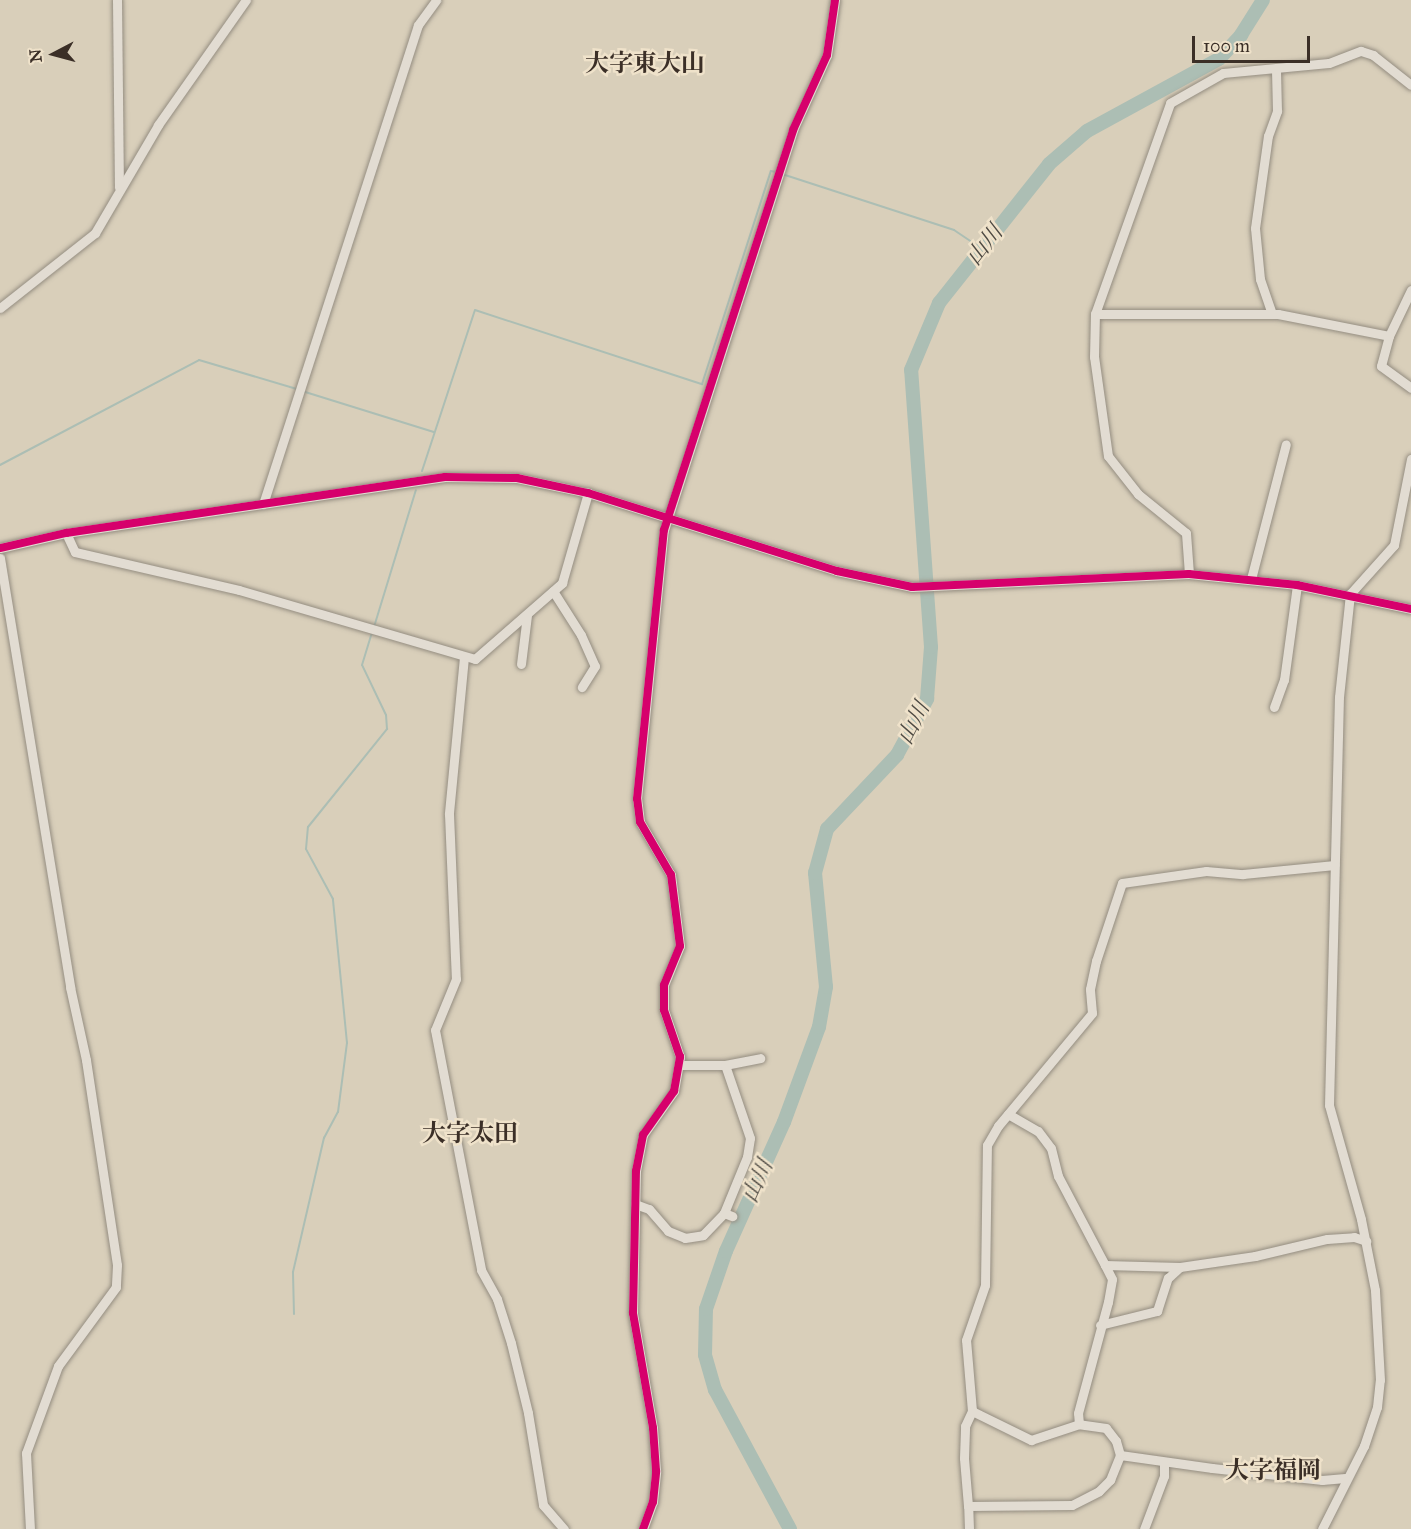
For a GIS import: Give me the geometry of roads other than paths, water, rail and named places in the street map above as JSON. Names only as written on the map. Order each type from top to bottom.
[{"type":"street","points":[[117,0],[119,188]]},
{"type":"street","points":[[0,308],[95,233],[119,188],[246,0]]},
{"type":"street","points":[[263,504],[418,25],[436,0]]},
{"type":"street","points":[[643,1529],[653,1502],[656,1471],[653,1428],[633,1313],[636,1171],[643,1135],[674,1090],[680,1065],[664,1010],[664,985],[680,946],[671,875],[640,822],[637,799],[667,517],[793,130],[815,87],[827,56],[835,0]]},
{"type":"street","points":[[1189,574],[1186,533],[1138,494],[1108,456],[1094,357],[1095,314],[1170,103],[1222,74],[1329,63],[1361,51],[1373,55],[1411,86]]},
{"type":"street","points":[[1272,314],[1260,279],[1255,228],[1268,136],[1277,111],[1276,69]]},
{"type":"street","points":[[1411,290],[1389,336],[1381,366],[1411,388]]},
{"type":"street","points":[[1095,314],[1272,314],[1314,318],[1389,336]]},
{"type":"street","points":[[1251,579],[1286,444]]},
{"type":"street","points":[[1322,1529],[1345,1478],[1364,1446],[1377,1407],[1380,1380],[1380,1329],[1366,1241],[1329,1105],[1339,697],[1350,594],[1394,545],[1411,459]]},
{"type":"street","points":[[0,548],[66,533],[445,477],[517,478],[588,493],[837,571],[912,587],[1189,574],[1297,585],[1350,594],[1411,609]]},
{"type":"street","points":[[66,533],[75,552],[239,590],[464,657],[475,658],[527,615],[562,582],[588,493]]},
{"type":"street","points":[[0,558],[70,987],[87,1060],[117,1265],[116,1287],[58,1366],[26,1453],[30,1529]]},
{"type":"street","points":[[1274,707],[1284,680],[1297,585]]},
{"type":"street","points":[[553,591],[581,635],[595,666],[582,687]]},
{"type":"street","points":[[521,664],[527,615]]},
{"type":"street","points":[[464,657],[449,814],[456,979],[435,1030],[481,1270],[496,1299],[511,1343],[528,1413],[543,1505],[564,1529]]},
{"type":"street","points":[[969,1529],[964,1458],[965,1426],[972,1411],[966,1340],[985,1285],[986,1155],[990,1138],[1092,1012],[1090,989],[1096,961],[1122,883],[1206,871],[1244,874],[1335,866]]},
{"type":"street","points":[[680,1065],[725,1065],[760,1058]]},
{"type":"street","points":[[635,1204],[649,1209],[668,1231],[685,1238],[703,1235],[728,1214],[747,1157],[750,1138],[725,1065]]},
{"type":"street","points":[[1008,1114],[1038,1131],[1051,1148],[1058,1176],[1112,1279],[1078,1424]]},
{"type":"street","points":[[1105,1265],[1180,1267],[1255,1256],[1327,1239],[1354,1238],[1366,1241]]},
{"type":"street","points":[[1100,1326],[1157,1311],[1168,1278],[1180,1267]]},
{"type":"street","points":[[972,1411],[1031,1440],[1078,1424],[1106,1428],[1120,1455]]},
{"type":"street","points":[[1120,1455],[1322,1480],[1345,1478]]},
{"type":"street","points":[[968,1506],[1072,1505],[1104,1486],[1120,1455]]},
{"type":"street","points":[[1144,1529],[1164,1476],[1164,1462]]},
{"type":"waterway","name":"山川","points":[[790,1529],[715,1390],[705,1355],[706,1309],[726,1251],[784,1122],[819,1027],[826,987],[815,873],[827,829],[897,755],[927,699],[931,647],[911,370],[939,303],[1049,164],[1087,131],[1219,59],[1241,35],[1263,0]]},
{"type":"waterway","points":[[422,471],[475,310],[702,384],[771,171],[776,172]]},
{"type":"waterway","points":[[782,174],[954,230],[979,247]]},
{"type":"waterway","points":[[0,465],[199,360],[297,389]]},
{"type":"waterway","points":[[302,391],[434,432]]},
{"type":"waterway","points":[[374,627],[416,490]]},
{"type":"waterway","points":[[294,1314],[293,1272],[324,1138],[338,1112],[347,1043],[333,899],[306,849],[308,827],[387,729],[386,715],[362,665],[372,633]]},
{"type":"district","name":"大字東大山","points":[[645,64]]},
{"type":"district","name":"大字太田","points":[[470,1134]]},
{"type":"district","name":"大字福岡","points":[[1273,1471]]}]
